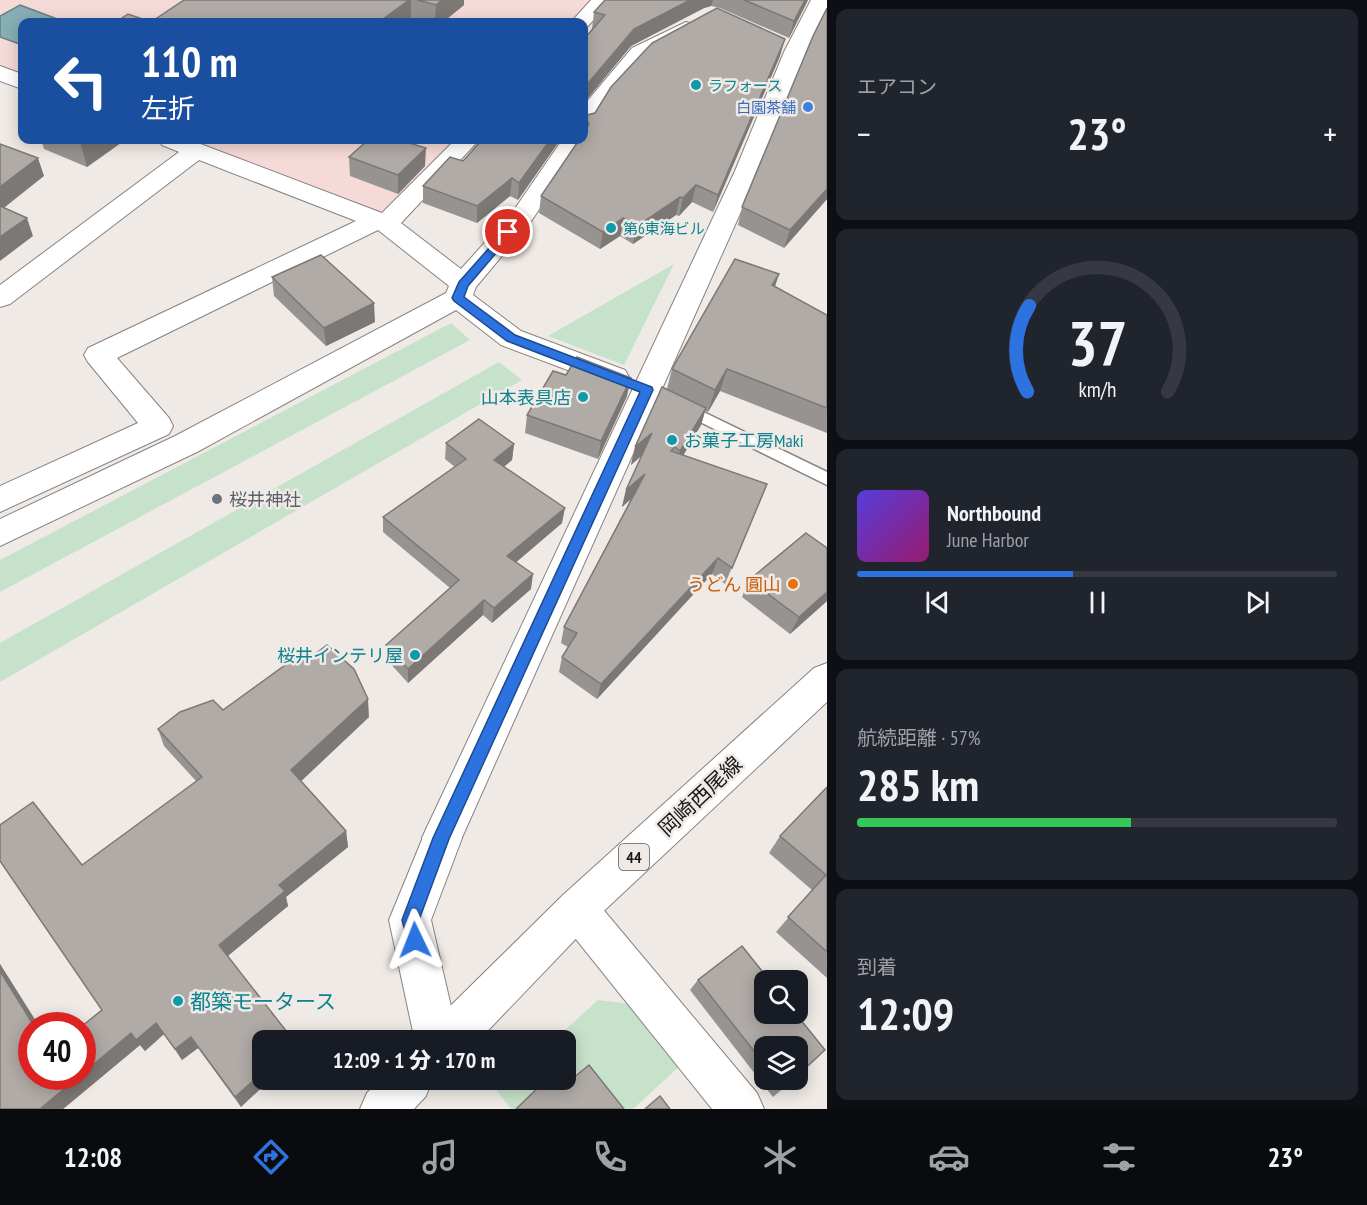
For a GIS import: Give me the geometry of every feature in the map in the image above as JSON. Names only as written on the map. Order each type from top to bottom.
[{"type":"street","points":[[585,18],[602,0]]},
{"type":"street","points":[[435,1030],[410,920],[441,838],[658,395],[747,171],[784,47],[821,0]]},
{"type":"street","points":[[588,116],[598,100],[640,53],[702,20]]},
{"type":"street","points":[[0,73],[18,80]]},
{"type":"street","points":[[180,144],[382,223],[461,291],[511,338],[658,395]]},
{"type":"street","points":[[0,500],[158,426],[98,355],[382,223],[464,144]]},
{"type":"street","points":[[0,533],[186,444],[461,291],[524,215],[570,144]]},
{"type":"street","points":[[0,298],[196,150]]},
{"type":"street","name":"岡崎西尾線","points":[[458,1030],[577,909],[827,679]]},
{"type":"street","points":[[577,909],[741,1109]]},
{"type":"street","points":[[383,1109],[401,1090]]},
{"type":"lane","points":[[658,395],[827,479]]},
{"type":"shaded area","points":[[0,0],[602,0],[585,18],[18,18],[18,80],[0,73]]},
{"type":"shaded area","points":[[180,144],[464,144],[386,224]]},
{"type":"green space","points":[[674,264],[624,365],[548,336]]},
{"type":"green space","points":[[451,323],[470,340],[0,592],[0,560]]},
{"type":"green space","points":[[499,362],[522,380],[0,682],[0,643]]},
{"type":"green space","points":[[598,1000],[631,1004],[681,1065],[633,1109],[511,1109],[498,1090],[576,1090],[576,1030],[565,1030]]},
{"type":"water","points":[[20,5],[54,18],[18,18],[18,44],[0,37],[0,16]]},
{"type":"building","points":[[184,0],[409,0],[384,18],[157,18]]},
{"type":"building","points":[[417,0],[442,0],[436,5]]},
{"type":"building","points":[[605,0],[690,0],[634,29],[588,83],[588,34],[605,15],[594,12]]},
{"type":"building","points":[[744,0],[805,0],[794,21]]},
{"type":"building","points":[[717,8],[785,39],[718,195],[696,185],[683,198],[680,197],[637,226],[623,218],[603,232],[541,196],[576,144],[588,144],[588,115],[595,113],[611,87],[652,43]]},
{"type":"building","points":[[827,8],[827,189],[790,230],[742,207],[813,36]]},
{"type":"building","points":[[128,14],[140,18],[122,18]]},
{"type":"building","points":[[0,144],[38,158],[0,187]]},
{"type":"building","points":[[364,144],[413,144],[426,148],[398,175],[349,157]]},
{"type":"building","points":[[478,144],[547,144],[519,183],[512,178],[477,206],[423,186],[450,157],[463,161]]},
{"type":"building","points":[[0,206],[27,218],[0,237]]},
{"type":"building","points":[[321,255],[374,303],[324,328],[272,277]]},
{"type":"building","points":[[735,259],[779,274],[772,285],[827,315],[827,408],[727,369],[715,390],[672,369]]},
{"type":"building","points":[[577,357],[631,378],[601,441],[527,415],[553,371],[566,375]]},
{"type":"building","points":[[662,387],[706,408],[680,451],[675,447],[671,451],[767,484],[732,568],[718,558],[601,684],[562,657],[577,633],[564,627],[645,474],[626,490],[652,433],[635,447]]},
{"type":"building","points":[[479,419],[514,444],[494,460],[565,508],[507,556],[533,574],[494,608],[484,600],[408,669],[386,645],[459,580],[383,517],[466,459],[446,443]]},
{"type":"building","name":"うどん 圓山","points":[[806,533],[827,548],[827,592],[799,617],[749,580]]},
{"type":"building","points":[[327,645],[354,669],[368,699],[291,770],[346,831],[279,885],[285,891],[219,945],[285,1030],[252,1030],[252,1082],[235,1097],[191,1037],[175,1049],[156,1023],[136,1040],[131,1033],[96,1062],[96,1015],[102,1010],[0,861],[0,825],[33,802],[82,865],[202,777],[158,729],[180,712],[213,700],[223,710],[299,655],[306,661]]},
{"type":"building","points":[[827,787],[827,952],[788,917],[826,875],[780,836]]},
{"type":"building","points":[[742,946],[761,970],[754,970],[754,1024],[804,1024],[825,1050],[808,1066],[808,1036],[754,1036],[754,1051],[698,980]]},
{"type":"building","points":[[0,971],[25,1012],[18,1012],[18,1090],[63,1090],[40,1109],[0,1109]]},
{"type":"building","points":[[589,1065],[624,1109],[516,1109],[536,1090],[576,1090],[576,1076]]},
{"type":"building","points":[[660,1096],[670,1109],[645,1109]]},
{"type":"place","name":"ラフォース","points":[[696,85]]},
{"type":"place","name":"白園茶舗","points":[[808,107]]},
{"type":"place","name":"第6東海ビル","points":[[611,228]]},
{"type":"place","name":"山本表具店","points":[[583,397]]},
{"type":"place","name":"お菓子工房Maki","points":[[672,440]]},
{"type":"place","name":"桜井神社","points":[[217,499]]},
{"type":"place","name":"うどん 圓山","points":[[793,584]]},
{"type":"place","name":"桜井インテリ屋","points":[[415,655]]},
{"type":"place","name":"都築モータース","points":[[178,1001]]},
{"type":"route","points":[[415,940],[410,920],[441,838],[647,390],[511,338],[458,298],[463,284],[508,232]]}]
